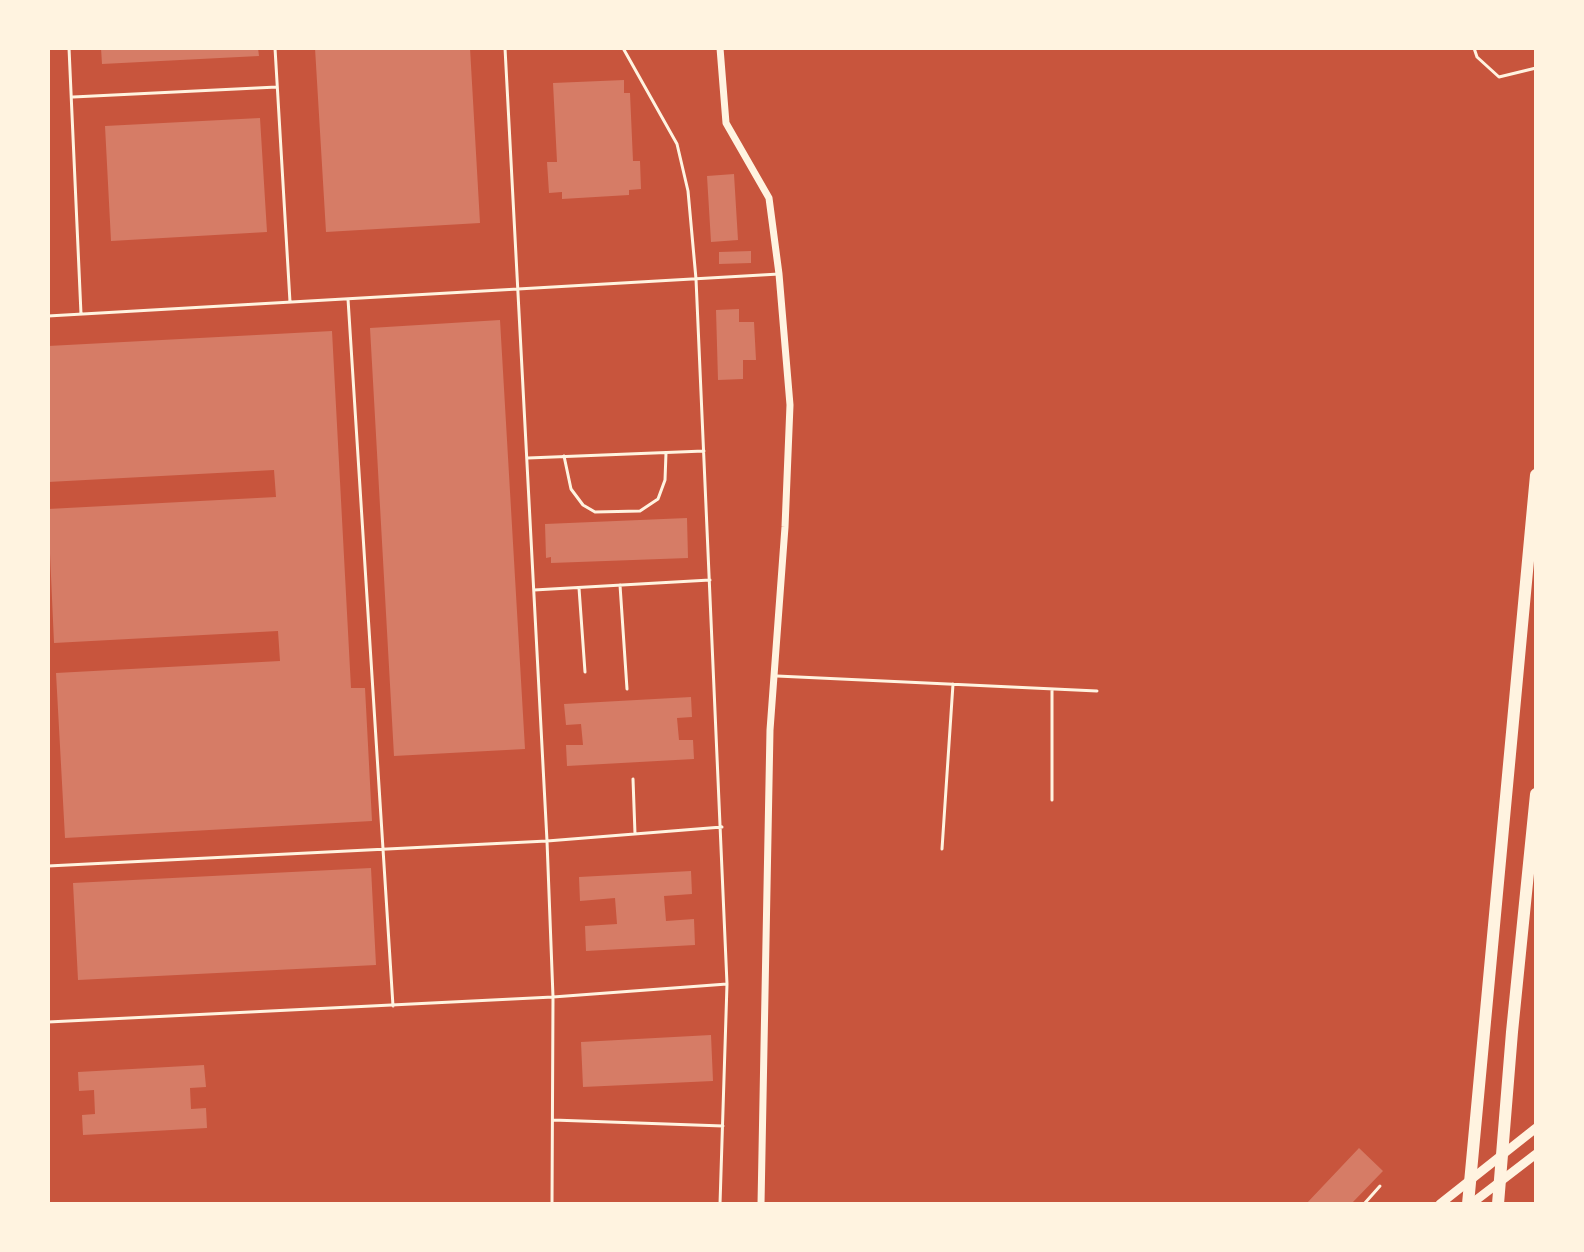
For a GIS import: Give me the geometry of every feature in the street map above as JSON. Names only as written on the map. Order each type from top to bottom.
[{"type":"highway","points":[[1470,1204],[1536,475]]},
{"type":"highway","points":[[1498,1204],[1536,794]]},
{"type":"main road","points":[[1440,1204],[1535,1128]]},
{"type":"main road","points":[[1470,1204],[1536,1154]]},
{"type":"street","points":[[720,48],[726,123],[769,198],[790,405],[785,527],[773,676],[761,1204]]},
{"type":"lane","points":[[69,48],[81,314]]},
{"type":"lane","points":[[275,48],[290,302]]},
{"type":"lane","points":[[505,48],[547,841],[553,997],[552,1204]]},
{"type":"lane","points":[[623,48],[677,144],[688,191],[696,279],[727,984],[720,1204]]},
{"type":"lane","points":[[1474,48],[1477,57],[1499,77],[1536,68]]},
{"type":"lane","points":[[71,97],[277,87]]},
{"type":"lane","points":[[48,316],[779,274]]},
{"type":"lane","points":[[348,299],[393,1006]]},
{"type":"lane","points":[[527,458],[704,451]]},
{"type":"lane","points":[[564,456],[571,489],[583,505],[595,512],[640,511],[658,499],[665,480],[666,453]]},
{"type":"lane","points":[[534,590],[710,580]]},
{"type":"lane","points":[[620,585],[627,689]]},
{"type":"lane","points":[[579,588],[585,672]]},
{"type":"lane","points":[[773,676],[1097,691]]},
{"type":"lane","points":[[942,849],[953,684]]},
{"type":"lane","points":[[1052,689],[1052,800]]},
{"type":"lane","points":[[633,779],[635,834]]},
{"type":"lane","points":[[48,866],[547,841],[722,827]]},
{"type":"lane","points":[[48,1022],[393,1006],[727,984]]},
{"type":"lane","points":[[553,1120],[723,1126]]},
{"type":"lane","points":[[1364,1204],[1380,1186]]},
{"type":"building","points":[[101,48],[258,48],[259,56],[102,64]]},
{"type":"building","points":[[315,48],[470,48],[480,223],[326,232]]},
{"type":"building","points":[[624,80],[624,93],[630,93],[633,161],[640,161],[641,189],[629,190],[629,195],[562,199],[562,192],[549,193],[547,162],[557,162],[553,83]]},
{"type":"building","points":[[260,118],[267,232],[111,241],[105,126]]},
{"type":"building","points":[[734,174],[738,240],[711,242],[707,176]]},
{"type":"building","points":[[751,251],[751,263],[719,264],[719,252]]},
{"type":"building","points":[[739,309],[739,322],[754,322],[756,360],[743,360],[743,379],[718,380],[716,310]]},
{"type":"building","points":[[500,320],[525,749],[394,756],[370,328]]},
{"type":"building","points":[[332,331],[351,688],[365,688],[372,821],[65,838],[56,673],[280,661],[278,631],[54,643],[48,509],[276,497],[274,470],[48,482],[48,346]]},
{"type":"building","points":[[687,518],[688,558],[551,563],[551,557],[546,558],[545,524]]},
{"type":"building","points":[[691,697],[692,717],[677,718],[679,740],[693,740],[694,759],[567,766],[566,745],[583,745],[581,724],[566,725],[564,704]]},
{"type":"building","points":[[371,868],[376,965],[78,980],[73,883]]},
{"type":"building","points":[[691,871],[692,894],[664,896],[666,921],[694,919],[695,945],[586,951],[585,926],[617,924],[615,898],[580,901],[579,877]]},
{"type":"building","points":[[711,1035],[713,1081],[583,1087],[581,1042]]},
{"type":"building","points":[[204,1065],[206,1087],[190,1088],[191,1109],[206,1108],[207,1128],[83,1135],[82,1115],[95,1114],[94,1090],[79,1091],[78,1072]]},
{"type":"building","points":[[1359,1148],[1383,1171],[1351,1204],[1306,1204]]}]
